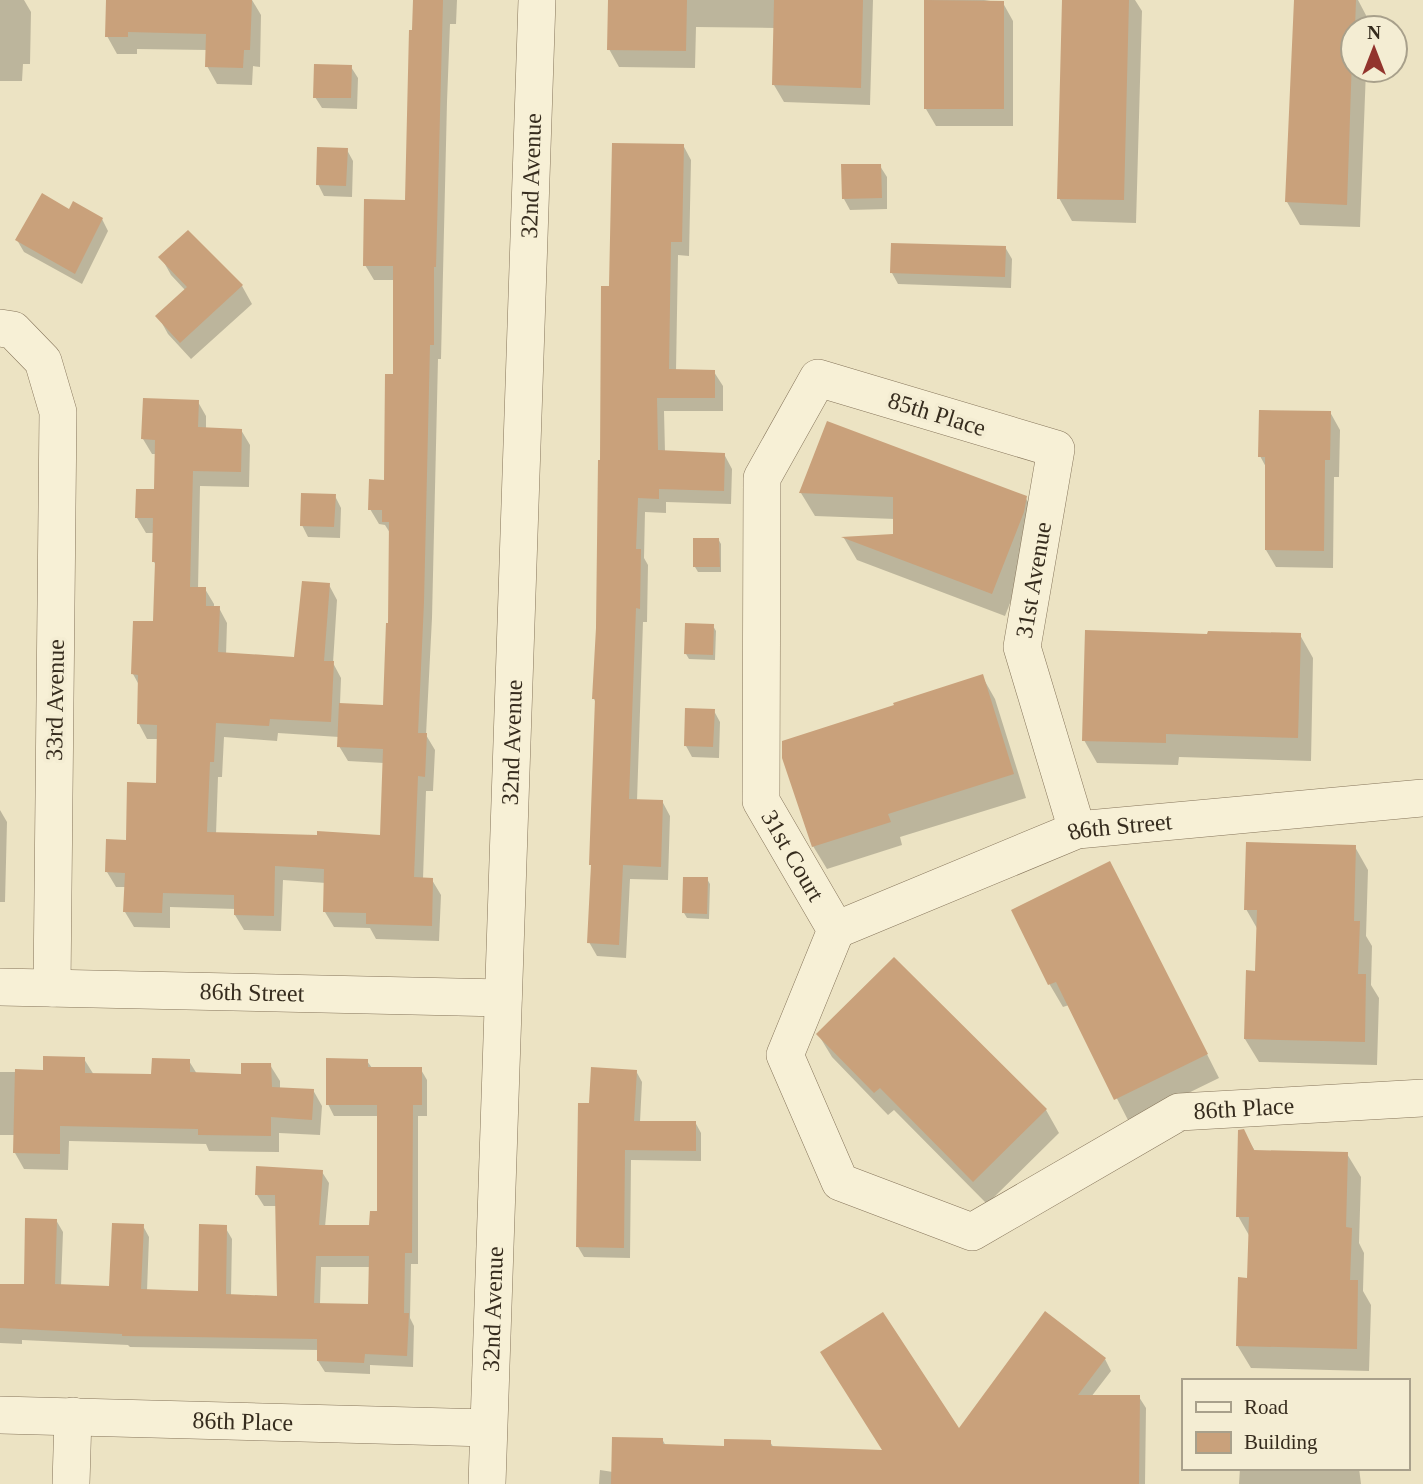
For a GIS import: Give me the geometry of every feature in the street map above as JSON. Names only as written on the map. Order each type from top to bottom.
[{"type":"street","name":"32nd Avenue","points":[[487,1484],[537,0]]},
{"type":"street","name":"33rd Avenue","points":[[0,328],[13,330],[43,361],[58,412],[52,988]]},
{"type":"street","name":"85th Place","points":[[818,378],[1056,449]]},
{"type":"street","name":"31st Court","points":[[818,378],[762,478],[761,801],[836,930],[785,1055],[840,1182],[972,1232]]},
{"type":"street","name":"31st Avenue","points":[[1056,449],[1022,647],[1077,830]]},
{"type":"street","name":"86th Street","points":[[836,930],[1077,830],[1423,798]]},
{"type":"street","name":"86th Street","points":[[0,987],[503,998]]},
{"type":"street","name":"86th Place","points":[[972,1232],[1179,1112],[1423,1098]]},
{"type":"street","name":"86th Place","points":[[0,1415],[488,1428]]},
{"type":"street","points":[[71,1484],[73,1416]]},
{"type":"building","points":[[106,0],[252,0],[250,50],[244,50],[243,68],[205,67],[206,34],[128,32],[128,37],[105,37]]},
{"type":"building","points":[[413,0],[443,0],[434,345],[430,345],[418,733],[427,733],[425,777],[418,776],[414,877],[433,878],[432,926],[366,924],[366,913],[323,912],[324,869],[275,866],[274,916],[234,915],[234,895],[163,893],[162,913],[123,912],[125,873],[105,872],[106,839],[126,840],[127,782],[156,783],[157,725],[137,724],[138,675],[131,674],[133,621],[153,621],[153,518],[135,518],[136,489],[154,489],[155,440],[141,439],[143,398],[199,400],[198,427],[242,429],[241,472],[193,471],[190,587],[206,587],[206,606],[220,606],[218,652],[294,657],[302,581],[330,583],[324,661],[334,661],[331,722],[270,719],[269,726],[216,723],[214,762],[210,762],[207,832],[317,835],[317,831],[380,835],[383,749],[337,747],[339,703],[383,705],[388,623],[389,522],[382,522],[382,510],[368,510],[369,479],[384,480],[385,374],[393,374],[393,266],[363,266],[364,199],[405,200],[409,30],[412,30]]},
{"type":"building","points":[[608,0],[687,0],[686,51],[607,50]]},
{"type":"building","points":[[774,0],[863,0],[861,88],[772,85]]},
{"type":"building","points":[[924,0],[1004,1],[1004,109],[924,109]]},
{"type":"building","points":[[1062,0],[1129,0],[1124,200],[1057,199]]},
{"type":"building","points":[[1294,0],[1356,0],[1356,14],[1339,14],[1339,84],[1351,84],[1347,205],[1285,202]]},
{"type":"building","points":[[314,64],[352,65],[351,98],[313,98]]},
{"type":"building","points":[[612,143],[684,144],[682,242],[671,242],[669,369],[715,370],[715,398],[657,398],[658,450],[725,453],[724,491],[659,489],[659,499],[638,498],[636,549],[641,549],[640,609],[636,608],[629,799],[663,800],[661,867],[623,865],[619,945],[587,943],[595,699],[592,699],[600,460],[601,286],[609,286]]},
{"type":"building","points":[[317,147],[348,148],[346,186],[316,185]]},
{"type":"building","points":[[841,164],[881,164],[882,198],[842,199]]},
{"type":"building","points":[[42,193],[69,209],[73,201],[103,218],[75,274],[15,240]]},
{"type":"building","points":[[188,230],[243,285],[180,343],[155,316],[187,287],[158,257]]},
{"type":"building","points":[[891,243],[1006,246],[1005,277],[890,273]]},
{"type":"building","points":[[1259,410],[1331,411],[1330,460],[1325,460],[1324,551],[1265,550],[1265,457],[1258,457]]},
{"type":"building","points":[[827,421],[1027,496],[1024,512],[992,594],[841,537],[893,534],[893,497],[799,493]]},
{"type":"building","points":[[301,493],[336,494],[334,527],[300,526]]},
{"type":"building","points":[[693,538],[719,538],[720,567],[693,567]]},
{"type":"building","points":[[685,623],[714,624],[713,655],[684,654]]},
{"type":"building","points":[[1085,630],[1207,634],[1208,631],[1301,633],[1298,738],[1166,734],[1166,743],[1082,741]]},
{"type":"building","points":[[983,674],[1014,774],[888,814],[891,822],[812,847],[782,758],[782,741]]},
{"type":"building","points":[[685,708],[715,709],[713,747],[684,746]]},
{"type":"building","points":[[1246,842],[1356,845],[1354,921],[1360,921],[1358,974],[1366,974],[1365,1042],[1244,1039],[1246,970],[1255,971],[1257,910],[1244,910]]},
{"type":"building","points":[[1110,861],[1208,1054],[1114,1100],[1056,982],[1048,985],[1011,910]]},
{"type":"building","points":[[683,877],[708,877],[707,914],[682,913]]},
{"type":"building","points":[[894,957],[1047,1109],[973,1182],[880,1088],[874,1093],[816,1034]]},
{"type":"building","points":[[43,1056],[85,1057],[85,1073],[151,1074],[152,1058],[190,1059],[190,1072],[241,1074],[241,1063],[271,1063],[272,1087],[314,1089],[312,1120],[271,1117],[271,1136],[198,1135],[198,1129],[60,1126],[60,1154],[13,1153],[15,1069],[43,1070]]},
{"type":"building","points":[[326,1058],[368,1059],[368,1067],[422,1067],[422,1105],[413,1105],[412,1253],[405,1253],[404,1313],[409,1313],[407,1356],[365,1354],[364,1363],[317,1361],[317,1339],[122,1336],[0,1328],[0,1284],[24,1284],[25,1218],[57,1219],[55,1284],[109,1286],[112,1223],[144,1224],[141,1289],[198,1291],[199,1224],[227,1225],[226,1294],[277,1296],[275,1195],[255,1195],[256,1166],[323,1170],[319,1225],[369,1225],[370,1211],[377,1211],[377,1105],[326,1105]],"holes":[[[316,1256],[369,1256],[368,1304],[314,1303]]]},
{"type":"building","points":[[591,1067],[637,1070],[634,1121],[696,1121],[696,1151],[625,1150],[624,1248],[576,1247],[578,1103],[589,1103]]},
{"type":"building","points":[[1244,1129],[1254,1150],[1348,1152],[1346,1227],[1352,1228],[1350,1280],[1358,1280],[1357,1349],[1236,1346],[1238,1277],[1247,1278],[1249,1217],[1236,1217],[1238,1130]]},
{"type":"building","points":[[1045,1311],[1106,1358],[1078,1395],[1140,1395],[1139,1484],[611,1484],[612,1437],[663,1438],[663,1444],[724,1446],[724,1439],[771,1440],[771,1446],[882,1450],[820,1352],[883,1312],[959,1428]]}]
